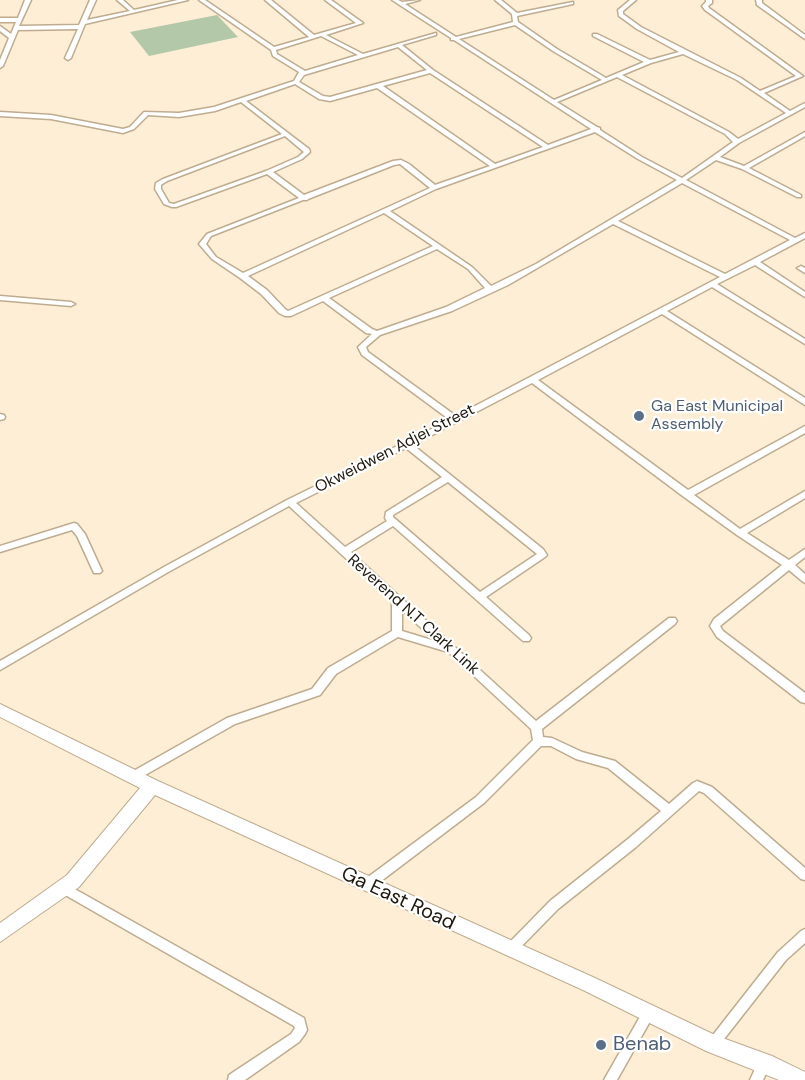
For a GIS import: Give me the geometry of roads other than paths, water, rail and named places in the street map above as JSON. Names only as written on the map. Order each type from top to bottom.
[{"type":"street","points":[[0,66],[28,0]]},
{"type":"street","points":[[68,58],[93,0]]},
{"type":"street","points":[[120,0],[134,12]]},
{"type":"street","points":[[15,28],[81,25],[185,0]]},
{"type":"street","points":[[202,0],[273,49],[275,55],[302,71],[302,74]]},
{"type":"street","points":[[268,0],[313,37]]},
{"type":"street","points":[[273,49],[360,22],[328,0]]},
{"type":"street","points":[[398,2],[417,0]]},
{"type":"street","points":[[498,0],[516,15]]},
{"type":"street","points":[[633,0],[620,10],[621,15],[639,28],[739,79],[790,112]]},
{"type":"street","points":[[709,0],[705,6],[707,9],[803,75]]},
{"type":"street","points":[[759,0],[759,4],[805,38]]},
{"type":"street","points":[[398,2],[640,158],[794,240]]},
{"type":"street","points":[[516,15],[571,3]]},
{"type":"street","points":[[516,15],[516,23]]},
{"type":"street","points":[[0,20],[18,20]]},
{"type":"street","points":[[453,39],[516,23],[555,50],[606,80]]},
{"type":"street","points":[[0,28],[12,37]]},
{"type":"street","points":[[0,114],[51,117],[123,131],[132,128],[149,112],[179,115],[215,109],[296,82],[302,74],[434,34]]},
{"type":"street","points":[[323,35],[363,56]]},
{"type":"street","points":[[595,35],[649,62]]},
{"type":"street","points":[[400,46],[431,71],[546,146]]},
{"type":"street","points":[[553,102],[649,62],[684,52]]},
{"type":"street","points":[[296,82],[321,98],[330,99],[431,71]]},
{"type":"street","points":[[617,75],[727,133],[737,142]]},
{"type":"street","points":[[760,93],[803,75]]},
{"type":"street","points":[[377,85],[494,166]]},
{"type":"street","points":[[241,100],[286,134],[307,152],[300,158],[267,172],[174,206],[167,204],[158,189],[158,184],[286,134]]},
{"type":"street","points":[[456,420],[365,353],[362,347],[377,333],[449,309],[505,283],[681,181],[737,142],[805,105]]},
{"type":"street","points":[[243,276],[434,188],[598,129]]},
{"type":"street","points":[[744,168],[805,134]]},
{"type":"street","points":[[714,157],[744,168],[799,196]]},
{"type":"street","points":[[434,188],[413,169],[398,162],[209,236],[203,240],[202,244],[214,258],[243,276],[286,313],[438,246]]},
{"type":"street","points":[[267,172],[305,199]]},
{"type":"street","points":[[384,210],[470,268],[490,289]]},
{"type":"street","points":[[613,221],[723,276]]},
{"type":"street","name":"Okweidwen Adjei Street","points":[[0,666],[167,569],[290,502],[456,420],[712,284],[723,276],[805,235]]},
{"type":"street","points":[[754,261],[805,295]]},
{"type":"street","points":[[712,284],[805,342]]},
{"type":"street","points":[[0,298],[71,304]]},
{"type":"street","points":[[324,298],[369,330],[377,333]]},
{"type":"street","points":[[661,310],[804,400]]},
{"type":"street","points":[[532,379],[687,495],[788,564],[805,579]]},
{"type":"street","points":[[687,495],[805,429]]},
{"type":"street","points":[[406,444],[542,555],[481,596]]},
{"type":"street","points":[[447,478],[389,514],[389,518],[481,596],[526,638]]},
{"type":"street","points":[[740,533],[805,494]]},
{"type":"street","name":"Reverend N.T Clark Link","points":[[290,502],[536,727]]},
{"type":"street","points":[[344,552],[393,522]]},
{"type":"street","points":[[0,549],[74,526],[79,530],[97,571]]},
{"type":"street","points":[[805,552],[717,621],[715,626],[718,632],[805,699]]},
{"type":"street","points":[[397,601],[397,633]]},
{"type":"street","points":[[539,741],[536,727],[672,621]]},
{"type":"street","points":[[134,776],[231,722],[316,692],[332,671],[397,633],[450,649]]},
{"type":"street","name":"Ga East Road","points":[[0,710],[152,786],[649,1012],[713,1044],[765,1063],[800,1080]]},
{"type":"street","points":[[368,884],[480,800],[539,741],[552,742],[580,756],[611,764],[669,811]]},
{"type":"street","points":[[0,933],[73,881],[152,786]]},
{"type":"street","points":[[510,950],[554,905],[697,786],[702,786],[805,875]]},
{"type":"street","points":[[64,888],[300,1022],[301,1030],[295,1038],[234,1080]]},
{"type":"street","points":[[713,1044],[782,956],[805,934]]},
{"type":"street","points":[[610,1080],[649,1012]]},
{"type":"street","points":[[756,1080],[765,1063]]},
{"type":"place","name":"Ga East Municipal Assembly","points":[[639,416]]},
{"type":"place","name":"Benab","points":[[601,1045]]}]
